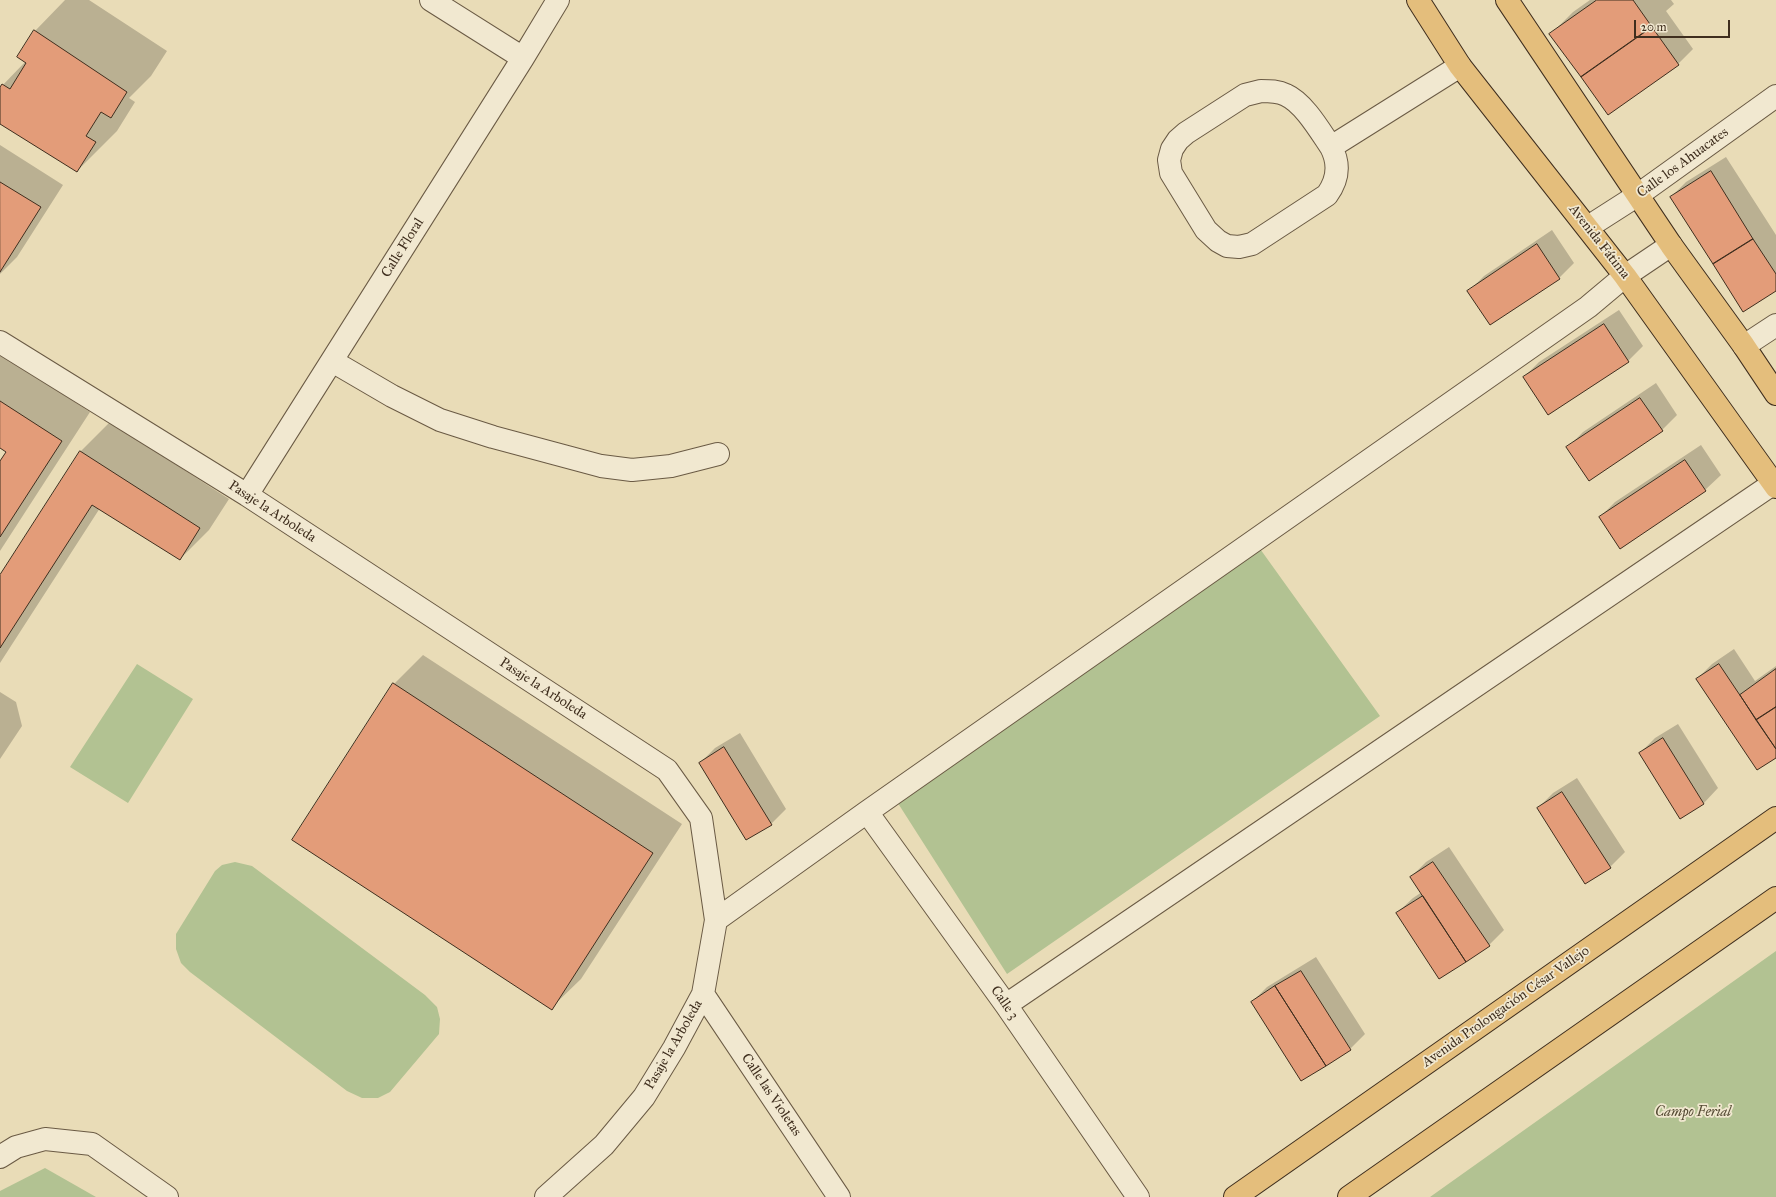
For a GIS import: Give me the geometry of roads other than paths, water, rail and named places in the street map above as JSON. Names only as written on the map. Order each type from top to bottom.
[{"type":"main road","name":"Avenida Fátima","points":[[1418,0],[1460,66],[1625,276],[1775,485]]},
{"type":"main road","points":[[1507,0],[1671,245],[1744,346],[1776,394]]},
{"type":"main road","name":"Avenida Prolongación César Vallejo","points":[[1235,1197],[1776,818]]},
{"type":"main road","points":[[1349,1197],[1776,898]]},
{"type":"street","points":[[431,0],[523,58]]},
{"type":"street","name":"Calle Floral","points":[[247,495],[523,58],[558,0]]},
{"type":"street","points":[[1332,147],[1460,66]]},
{"type":"street","points":[[1261,90],[1275,91],[1286,94],[1296,100],[1332,147],[1336,156],[1336,175],[1334,183],[1327,195],[1252,244],[1238,247],[1227,246],[1218,241],[1206,230],[1171,174],[1169,160],[1172,149],[1178,140],[1186,133],[1246,95],[1261,90]]},
{"type":"street","name":"Calle los Ahuacates","points":[[1588,227],[1638,195],[1776,96]]},
{"type":"street","points":[[716,920],[867,812],[1582,311],[1625,276],[1671,245]]},
{"type":"street","points":[[1744,346],[1776,325]]},
{"type":"street","name":"Pasaje la Arboleda","points":[[0,342],[247,495],[667,770],[701,818],[716,920],[703,994],[674,1048],[644,1097],[604,1145],[548,1196]]},
{"type":"street","points":[[332,361],[392,396],[440,420],[493,437],[601,466],[632,470],[671,466],[718,454]]},
{"type":"street","points":[[1006,1005],[1775,485]]},
{"type":"street","name":"Calle 3","points":[[867,812],[1006,1005],[1138,1197]]},
{"type":"street","name":"Calle las Violetas","points":[[703,994],[839,1197]]},
{"type":"street","points":[[0,1157],[16,1147],[45,1139],[92,1144],[167,1197]]},
{"type":"park label","name":"Campo Ferial","points":[[1693,1113]]}]
